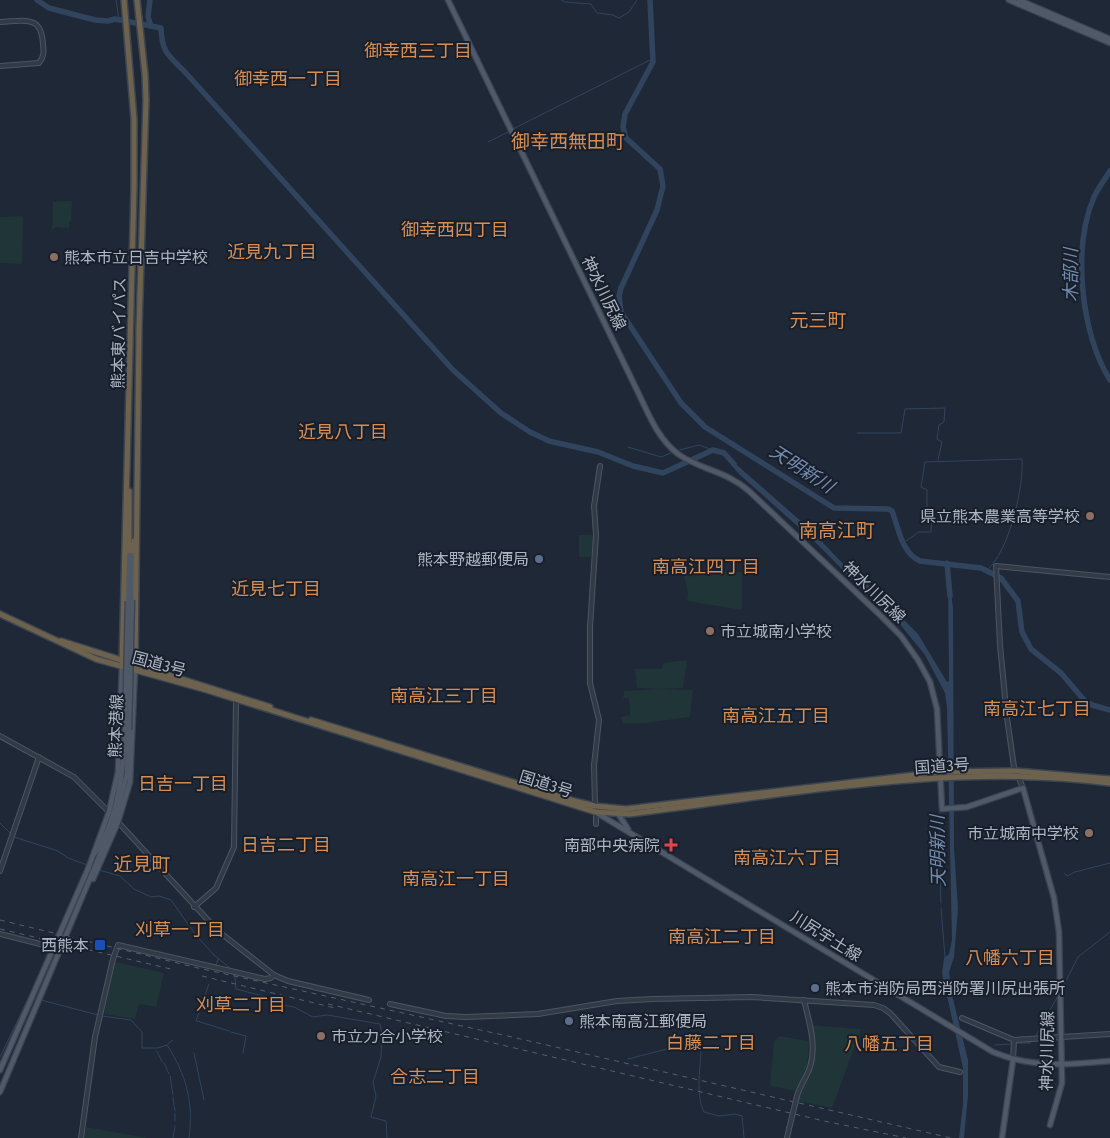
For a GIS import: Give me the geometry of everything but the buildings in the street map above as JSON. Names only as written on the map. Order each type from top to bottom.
[{"type":"highway","name":"熊本東バイパス","points":[[122,664],[134,188],[132,74],[124,0]]},
{"type":"highway","name":"熊本東バイパス","points":[[135,665],[137,438],[145,74],[137,0]]},
{"type":"highway","points":[[131,551],[137,438]]},
{"type":"highway","points":[[128,474],[131,551]]},
{"type":"highway","name":"国道3号","points":[[0,613],[62,645],[122,664],[135,671],[236,698]]},
{"type":"highway","name":"国道3号","points":[[122,664],[135,665],[595,809],[629,814],[944,775]]},
{"type":"highway","name":"国道3号","points":[[1017,773],[1110,783]]},
{"type":"highway","name":"国道3号","points":[[616,811],[956,774],[1017,773],[1110,778]]},
{"type":"main road","name":"神水川尻線","points":[[448,0],[653,424],[663,439],[681,455],[698,464],[726,474],[749,491],[880,615],[911,648],[925,671],[936,703],[944,775],[942,809],[968,806],[1023,788],[1056,909],[1059,932],[1062,1082],[1050,1126]]},
{"type":"main road","points":[[1009,0],[1110,43]]},
{"type":"main road","points":[[1019,0],[1110,39]]},
{"type":"main road","name":"熊本港線","points":[[0,1070],[94,854],[113,817],[123,767],[127,730],[131,551]]},
{"type":"main road","name":"熊本港線","points":[[113,817],[118,762],[122,664]]},
{"type":"main road","name":"熊本港線","points":[[0,1092],[84,895],[132,768],[135,665]]},
{"type":"main road","name":"川尻宇土線","points":[[595,809],[610,820],[967,1037],[1013,1060]]},
{"type":"main road","points":[[616,811],[615,818],[620,825]]},
{"type":"main road","name":"川尻宇土線","points":[[616,811],[628,830]]},
{"type":"main road","points":[[628,830],[626,822],[629,814]]},
{"type":"main road","points":[[1002,1138],[1013,1060],[1062,1065],[1110,1062]]},
{"type":"street","points":[[0,22],[35,22],[41,27],[44,53],[39,63],[0,66]]},
{"type":"street","points":[[596,824],[594,765],[599,720],[590,682],[590,627],[596,535],[594,506],[600,466]]},
{"type":"street","points":[[1023,788],[1012,759],[1002,677],[996,566],[1002,565],[1110,577]]},
{"type":"street","points":[[194,906],[216,888],[234,847],[236,698]]},
{"type":"street","points":[[0,736],[74,777],[229,941],[274,975],[288,981],[369,1000]]},
{"type":"street","points":[[0,871],[39,757]]},
{"type":"street","points":[[0,934],[62,949]]},
{"type":"street","points":[[81,1138],[95,1037],[118,945],[265,979],[271,978],[274,975]]},
{"type":"street","points":[[390,1004],[446,1016],[466,1017],[538,1014],[617,1001],[652,999],[752,997],[861,1003],[884,1008],[939,1067],[960,1072]]},
{"type":"street","points":[[787,1138],[799,1087],[810,1068],[812,1059],[812,1039],[804,1000]]},
{"type":"street","points":[[962,1018],[1014,1040],[1110,1034]]},
{"type":"street","points":[[1013,1060],[1014,1040]]},
{"type":"green space","points":[[72,201],[69,228],[56,227],[52,230],[53,202]]},
{"type":"green space","points":[[23,216],[22,264],[0,263],[0,217]]},
{"type":"green space","points":[[579,535],[594,535],[591,557],[579,557]]},
{"type":"green space","points":[[683,571],[742,572],[742,610],[687,601],[688,594]]},
{"type":"green space","points":[[687,660],[683,688],[637,688],[635,669],[662,669],[663,663]]},
{"type":"green space","points":[[693,690],[690,717],[623,724],[621,717],[630,715],[629,698],[623,698],[624,691]]},
{"type":"green space","points":[[115,962],[164,973],[156,1007],[139,1004],[135,1019],[104,1014]]},
{"type":"green space","points":[[811,1025],[861,1029],[832,1108],[798,1101],[814,1057],[814,1038]]},
{"type":"green space","points":[[779,1036],[809,1041],[807,1068],[795,1091],[771,1086],[770,1083],[774,1042]]},
{"type":"green space","points":[[86,1127],[148,1138],[84,1138]]},
{"type":"water","points":[[730,459],[811,530],[848,569],[873,589],[918,634],[947,682],[949,681],[948,572],[953,608],[954,847],[958,909],[954,957],[949,972],[952,995],[968,1060],[968,1096],[964,1138],[959,1138],[963,1104],[963,1068],[942,973],[944,958],[949,954],[952,940],[947,707],[945,693],[925,655],[894,617],[876,599],[862,589],[812,539],[740,475],[731,465]]},
{"type":"waterway","name":"天明新川","points":[[37,0],[49,8],[95,20],[108,21],[115,19],[151,26]]},
{"type":"waterway","points":[[116,0],[119,20]]},
{"type":"waterway","points":[[150,0],[148,17],[151,26],[161,28],[163,43],[170,57],[453,370],[501,413],[530,432],[549,441],[598,452],[633,466],[663,473],[713,450],[724,453],[734,464]]},
{"type":"waterway","points":[[561,0],[591,4],[597,13],[613,15],[619,18],[629,12],[637,0]]},
{"type":"waterway","name":"天明新川","points":[[650,0],[653,62],[625,114],[623,127],[626,138],[660,169],[663,186],[657,210],[621,288],[619,296],[621,312],[681,403],[705,427],[834,508],[888,509],[892,511],[905,546],[920,561],[981,568],[1001,578],[1018,601],[1022,632],[1031,649],[1061,673],[1084,700],[1092,705],[1110,710]]},
{"type":"waterway","points":[[513,129],[654,58]]},
{"type":"waterway","points":[[488,142],[510,131]]},
{"type":"waterway","name":"木部川","points":[[1110,171],[1094,197],[1087,218],[1083,241],[1082,265],[1086,315],[1100,361],[1110,380]]},
{"type":"waterway","points":[[857,433],[901,433],[905,409],[945,408],[944,422],[939,425],[937,439],[942,442],[938,460]]},
{"type":"waterway","points":[[676,451],[699,445],[713,450]]},
{"type":"waterway","points":[[628,447],[661,457],[673,452]]},
{"type":"waterway","points":[[903,543],[919,532],[931,532],[932,514],[927,509],[927,490],[921,487],[925,462],[1022,459],[1018,502],[1014,518],[1002,549],[987,570]]},
{"type":"waterway","name":"天明新川","points":[[947,563],[950,596]]},
{"type":"waterway","points":[[936,764],[937,770]]},
{"type":"waterway","points":[[940,808],[939,858],[941,903]]},
{"type":"waterway","points":[[0,823],[14,837],[58,851],[68,858],[87,865]]},
{"type":"waterway","points":[[1064,873],[1067,876],[1075,872],[1110,863]]},
{"type":"waterway","points":[[99,870],[120,876],[134,889],[151,897],[159,896],[171,900],[195,934],[214,955],[231,969]]},
{"type":"waterway","points":[[941,908],[945,957]]},
{"type":"waterway","points":[[1062,989],[1078,957],[1110,932]]},
{"type":"waterway","points":[[216,965],[218,959]]},
{"type":"waterway","points":[[233,973],[236,989],[267,997],[276,1004],[294,1007],[313,1017],[327,1015],[380,1024],[382,1034],[381,1057],[373,1082],[376,1096],[371,1117],[386,1121],[387,1138]]},
{"type":"waterway","points":[[196,1021],[209,984]]},
{"type":"waterway","points":[[1035,1037],[1059,994]]},
{"type":"waterway","points":[[0,1057],[29,997]]},
{"type":"waterway","points":[[41,1000],[98,1015]]},
{"type":"waterway","points":[[102,1016],[131,1020],[142,1032],[142,1048],[158,1048],[167,1045],[174,1056],[187,1089],[190,1113],[189,1138]]},
{"type":"waterway","points":[[197,1021],[229,1031]]},
{"type":"waterway","points":[[231,1032],[246,1036],[243,1053]]},
{"type":"waterway","points":[[168,1044],[173,1040]]},
{"type":"waterway","points":[[1015,1043],[1030,1043],[1032,1040]]},
{"type":"waterway","points":[[995,1045],[1012,1044]]},
{"type":"waterway","points":[[628,1059],[667,1049],[701,1047],[699,1088],[701,1105],[704,1112],[719,1116],[735,1114],[742,1116],[744,1138]]},
{"type":"waterway","points":[[157,1051],[162,1062]]},
{"type":"waterway","points":[[194,1053],[204,1100]]},
{"type":"waterway","points":[[164,1063],[167,1069]]},
{"type":"waterway","points":[[167,1070],[169,1074]]},
{"type":"waterway","points":[[170,1076],[173,1095]]},
{"type":"waterway","points":[[173,1097],[174,1105]]},
{"type":"waterway","points":[[174,1106],[175,1111]]},
{"type":"waterway","points":[[175,1113],[175,1121]]},
{"type":"waterway","points":[[173,1138],[175,1126]]},
{"type":"railway","points":[[0,920],[198,968],[512,1037],[951,1138]]},
{"type":"railway","points":[[0,929],[175,970]]},
{"type":"railway","points":[[202,976],[335,1008]]},
{"type":"railway","points":[[328,1004],[824,1121],[906,1138]]},
{"type":"place","name":"熊本市立日吉中学校","points":[[54,257]]},
{"type":"place","name":"県立熊本農業高等学校","points":[[1090,516]]},
{"type":"place","name":"熊本野越郵便局","points":[[539,559]]},
{"type":"place","name":"市立城南小学校","points":[[710,631]]},
{"type":"place","name":"市立城南中学校","points":[[1089,833]]},
{"type":"place","name":"南部中央病院","points":[[671,845]]},
{"type":"place","name":"西熊本","points":[[100,945]]},
{"type":"place","name":"熊本市消防局西消防署川尻出張所","points":[[815,988]]},
{"type":"place","name":"熊本南高江郵便局","points":[[569,1021]]},
{"type":"place","name":"市立力合小学校","points":[[321,1036]]},
{"type":"district","name":"御幸西三丁目","points":[[418,51]]},
{"type":"district","name":"御幸西一丁目","points":[[288,79]]},
{"type":"district","name":"御幸西無田町","points":[[568,141]]},
{"type":"district","name":"御幸西四丁目","points":[[455,230]]},
{"type":"district","name":"近見九丁目","points":[[272,252]]},
{"type":"district","name":"元三町","points":[[818,320]]},
{"type":"district","name":"近見八丁目","points":[[343,432]]},
{"type":"district","name":"南高江町","points":[[837,530]]},
{"type":"district","name":"南高江四丁目","points":[[706,567]]},
{"type":"district","name":"近見七丁目","points":[[276,589]]},
{"type":"district","name":"南高江三丁目","points":[[444,696]]},
{"type":"district","name":"南高江七丁目","points":[[1037,709]]},
{"type":"district","name":"南高江五丁目","points":[[776,716]]},
{"type":"district","name":"日吉一丁目","points":[[183,784]]},
{"type":"district","name":"日吉二丁目","points":[[286,845]]},
{"type":"district","name":"南高江六丁目","points":[[787,858]]},
{"type":"district","name":"近見町","points":[[142,864]]},
{"type":"district","name":"南高江一丁目","points":[[456,879]]},
{"type":"district","name":"刈草一丁目","points":[[180,930]]},
{"type":"district","name":"南高江二丁目","points":[[722,937]]},
{"type":"district","name":"八幡六丁目","points":[[1010,958]]},
{"type":"district","name":"刈草二丁目","points":[[241,1005]]},
{"type":"district","name":"白藤二丁目","points":[[711,1043]]},
{"type":"district","name":"八幡五丁目","points":[[889,1044]]},
{"type":"district","name":"合志二丁目","points":[[435,1077]]}]
